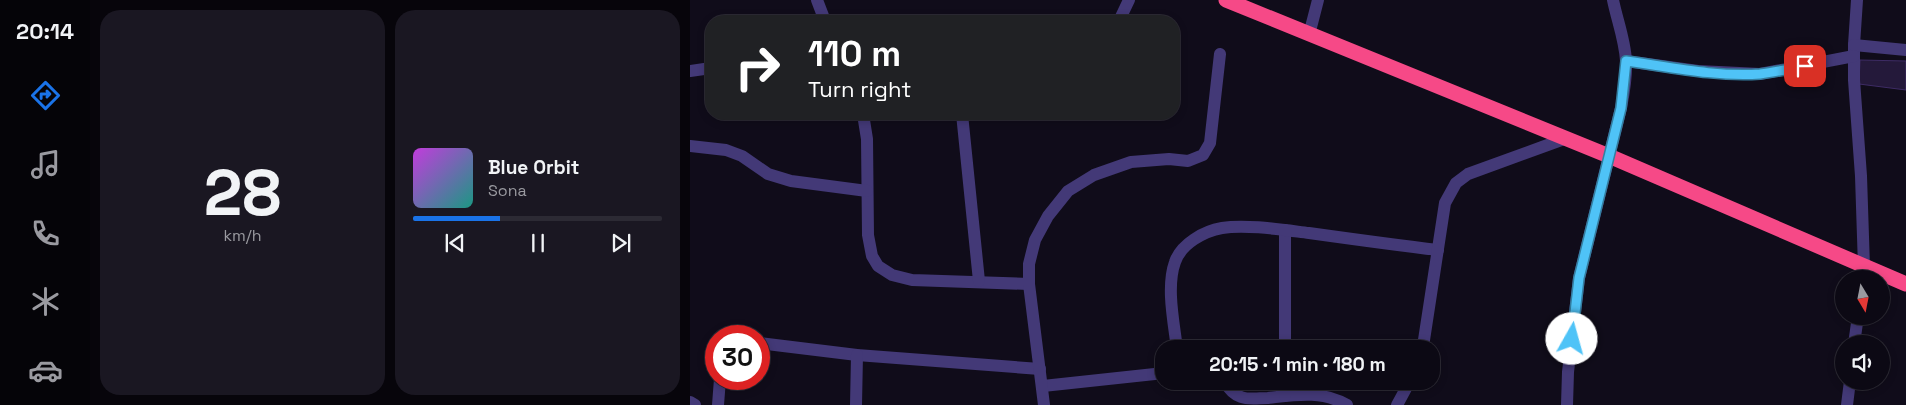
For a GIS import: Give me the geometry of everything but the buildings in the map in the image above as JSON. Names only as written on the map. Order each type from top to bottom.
[{"type":"highway","points":[[1226,0],[1609,156],[1856,270]]},
{"type":"highway","points":[[1890,280],[1906,284]]},
{"type":"street","points":[[817,0],[823,15]]},
{"type":"street","points":[[1122,15],[1130,0]]},
{"type":"street","points":[[1309,35],[1318,0]]},
{"type":"street","points":[[1567,405],[1568,372],[1579,278],[1621,108],[1626,61],[1623,38],[1614,4],[1626,0]]},
{"type":"street","points":[[1857,0],[1854,51],[1855,109],[1861,176],[1863,270]]},
{"type":"street","points":[[1626,61],[1698,72],[1760,74],[1854,51],[1906,50]]},
{"type":"street","points":[[1044,405],[1029,284],[1029,264],[1034,240],[1048,216],[1068,191],[1094,174],[1131,162],[1169,159],[1188,160],[1203,155],[1210,143],[1220,54]]},
{"type":"street","points":[[690,71],[705,69]]},
{"type":"street","points":[[863,120],[867,139],[868,235],[872,256],[878,266],[892,274],[912,280],[1029,284]]},
{"type":"street","points":[[963,120],[979,281]]},
{"type":"street","points":[[1424,340],[1445,203],[1456,183],[1468,174],[1564,139]]},
{"type":"street","points":[[690,146],[726,150],[742,156],[768,174],[791,181],[867,191]]},
{"type":"street","points":[[1176,340],[1170,284],[1175,260],[1190,241],[1203,233],[1222,228],[1285,230],[1438,250]]},
{"type":"street","points":[[1285,230],[1286,340]]},
{"type":"street","points":[[770,344],[857,355],[1040,369]]},
{"type":"street","points":[[856,405],[857,355]]},
{"type":"street","points":[[1043,386],[1155,374]]},
{"type":"street","points":[[718,405],[719,390]]},
{"type":"street","points":[[1228,390],[1230,405]]},
{"type":"street","points":[[1233,390],[1241,397],[1256,399],[1303,394],[1324,395],[1347,405]]},
{"type":"street","points":[[1286,390],[1286,396]]},
{"type":"street","points":[[1398,405],[1406,390]]},
{"type":"street","points":[[1847,405],[1849,390]]},
{"type":"street","points":[[690,402],[695,405]]},
{"type":"route","points":[[1572,339],[1579,278],[1621,108],[1625,85],[1626,61],[1698,72],[1732,74],[1760,74],[1805,66]]}]
